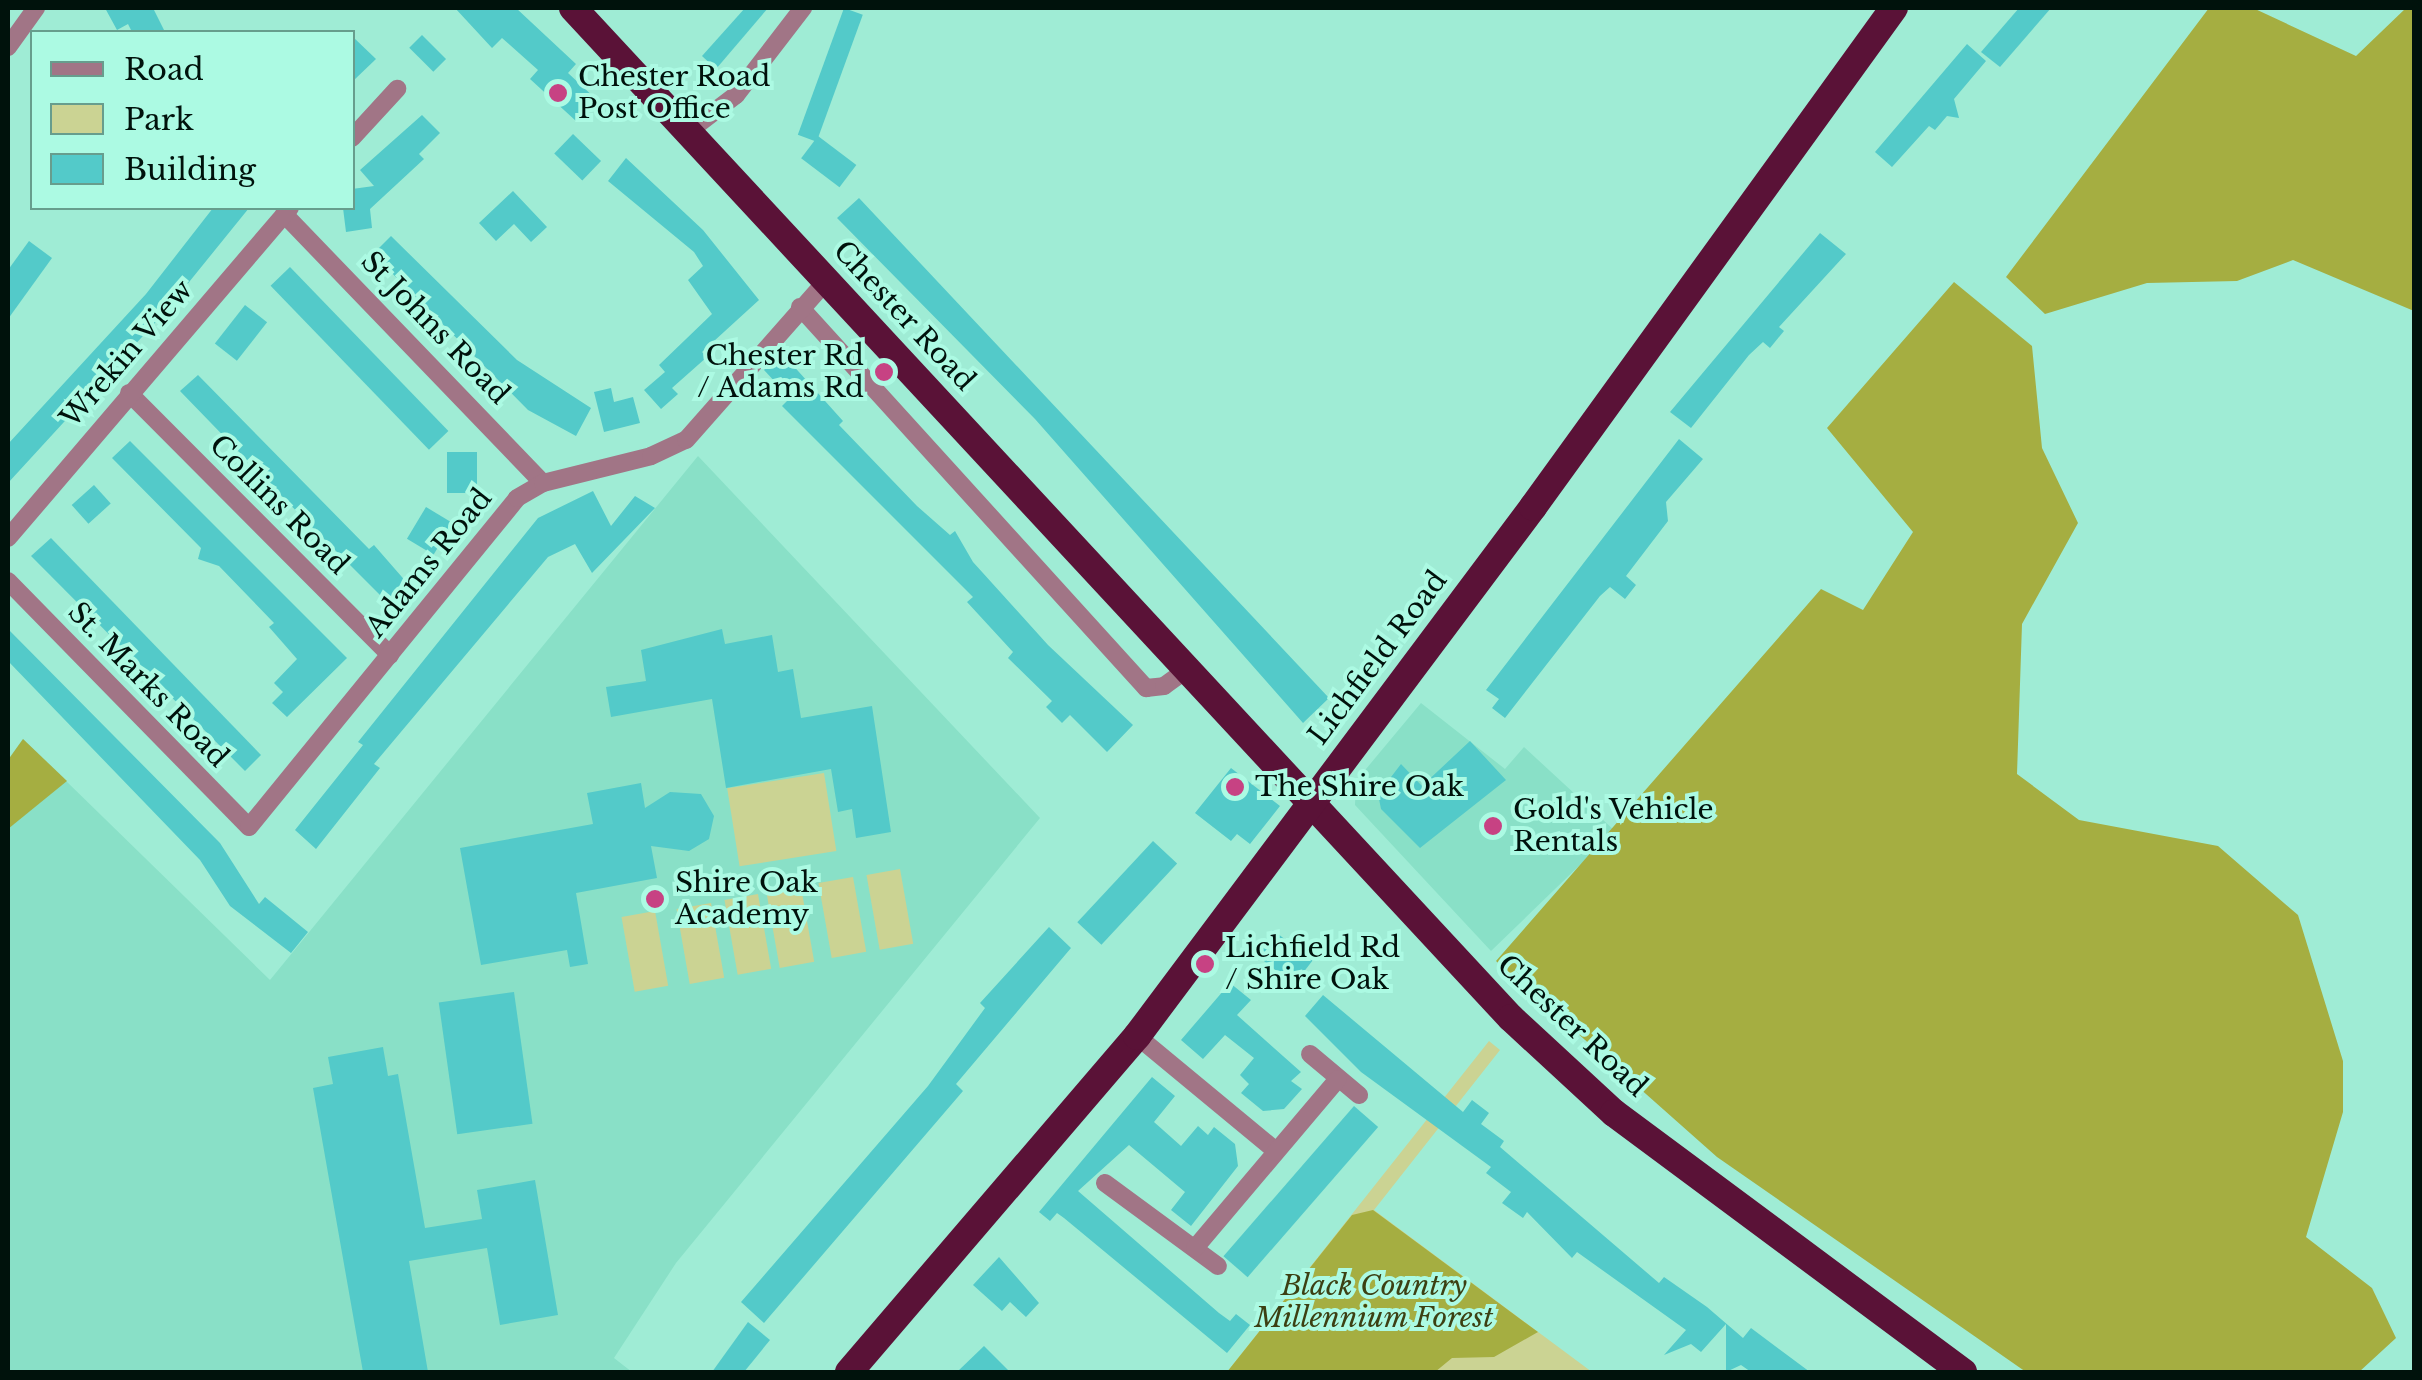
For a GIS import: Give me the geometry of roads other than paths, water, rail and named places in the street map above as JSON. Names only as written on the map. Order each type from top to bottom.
[{"type":"highway","name":"Lichfield Road","points":[[849,1372],[1136,1036],[1894,8]]},
{"type":"highway","name":"Chester Road","points":[[576,9],[686,134],[1190,667],[1473,980],[1614,1113],[1963,1372]]},
{"type":"street","points":[[8,47],[36,8]]},
{"type":"street","points":[[686,134],[736,95],[803,8]]},
{"type":"street","points":[[355,135],[397,89]]},
{"type":"street","name":"Wrekin View","points":[[8,538],[287,211]]},
{"type":"street","name":"St Johns Road","points":[[287,211],[543,482]]},
{"type":"street","name":"Adams Road","points":[[248,827],[517,498],[543,482],[651,456],[686,440],[826,281]]},
{"type":"street","points":[[800,307],[1146,688],[1164,686],[1190,667]]},
{"type":"street","name":"Collins Road","points":[[129,394],[390,655]]},
{"type":"street","name":"St. Marks Road","points":[[8,581],[248,827]]},
{"type":"street","points":[[1136,1036],[1276,1151]]},
{"type":"street","points":[[1310,1054],[1359,1095]]},
{"type":"street","points":[[1195,1248],[1338,1079]]},
{"type":"street","points":[[1105,1183],[1218,1266]]},
{"type":"place","name":"Chester Road Post Office","points":[[558,93]]},
{"type":"place","name":"Chester Rd / Adams Rd","points":[[884,372]]},
{"type":"place","name":"The Shire Oak","points":[[1235,787]]},
{"type":"place","name":"Gold's Vehicle Rentals","points":[[1493,826]]},
{"type":"place","name":"Shire Oak Academy","points":[[655,899]]},
{"type":"place","name":"Lichfield Rd / Shire Oak","points":[[1205,964]]},
{"type":"park label","name":"Black Country Millennium Forest","points":[[1374,1302]]}]
